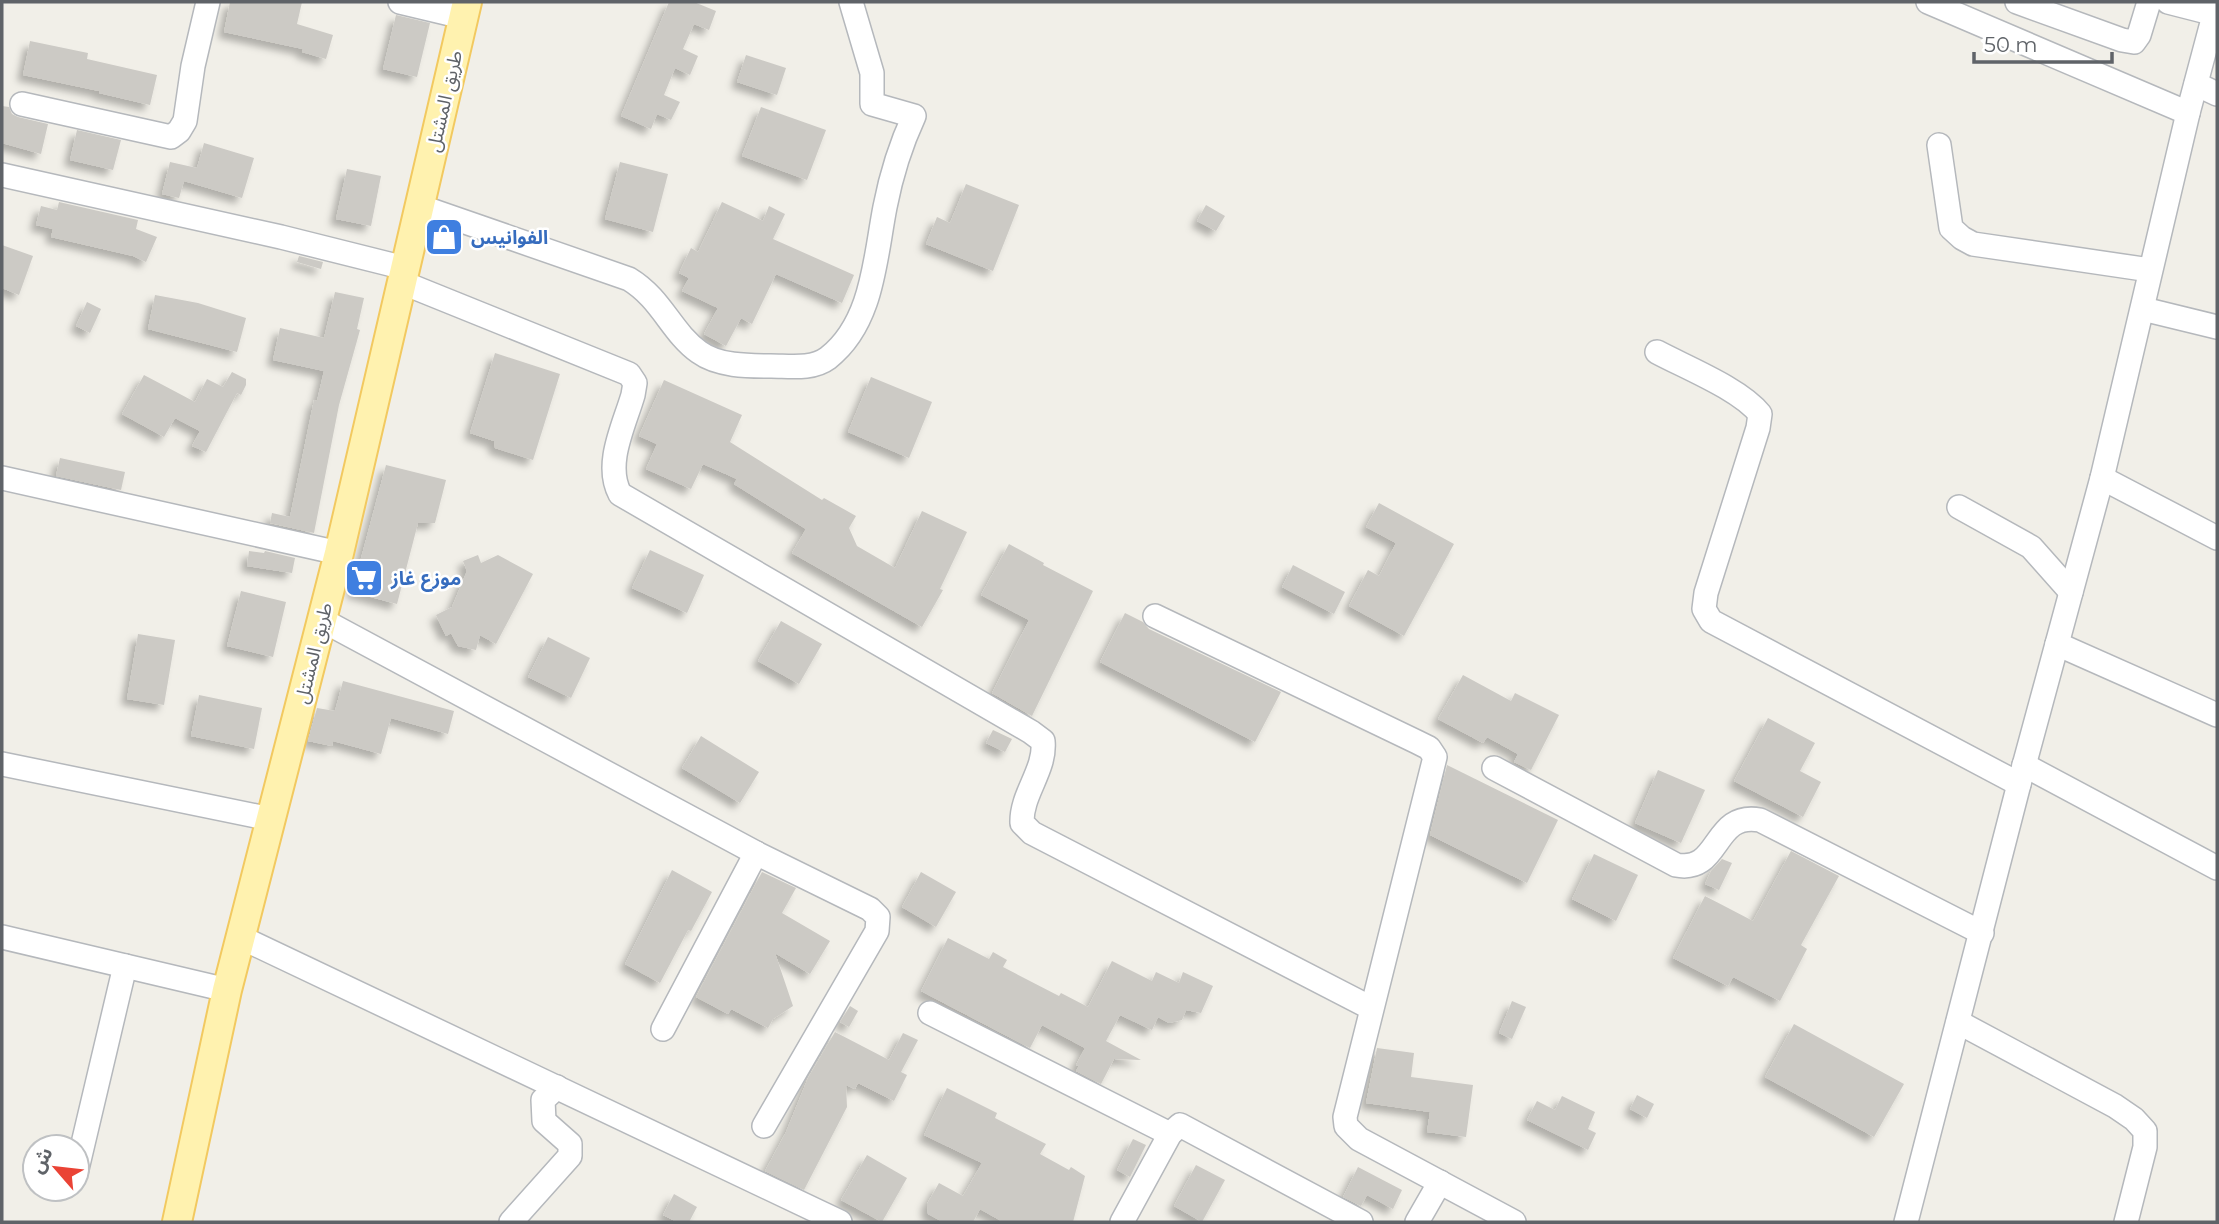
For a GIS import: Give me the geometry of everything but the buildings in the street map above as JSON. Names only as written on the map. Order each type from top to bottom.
[{"type":"main road","name":"طريق المشتل","points":[[177,1222],[227,990],[339,553],[465,10]]},
{"type":"street","points":[[22,104],[171,137],[185,121],[193,66],[208,2]]},
{"type":"street","points":[[400,2],[465,10]]},
{"type":"street","points":[[419,206],[629,279],[645,289],[685,339],[699,352],[720,361],[744,366],[803,367],[826,359],[844,341],[861,313],[873,281],[886,204],[902,141],[914,116],[872,104],[872,73],[851,2]]},
{"type":"street","points":[[1928,2],[2188,113]]},
{"type":"street","points":[[2017,2],[2122,40],[2134,41],[2139,35],[2149,2]]},
{"type":"street","points":[[1906,1222],[2102,478],[2188,113],[2216,9],[2168,2]]},
{"type":"street","points":[[2196,84],[2217,94]]},
{"type":"street","points":[[1939,145],[1951,228],[1962,238],[1973,244],[2150,270]]},
{"type":"street","points":[[2,175],[281,237],[403,275],[629,374],[635,383],[633,395],[613,466],[614,483],[620,494],[1043,741],[1044,754],[1022,810],[1022,823],[1032,833],[1371,1008]]},
{"type":"street","points":[[2143,309],[2217,327]]},
{"type":"street","points":[[1657,352],[1737,394],[1752,404],[1760,414],[1758,428],[1706,593],[1704,609],[1711,621],[2217,868]]},
{"type":"street","points":[[2,478],[339,553]]},
{"type":"street","points":[[2102,478],[2217,538]]},
{"type":"street","points":[[1959,507],[2031,547],[2071,592]]},
{"type":"street","points":[[1155,616],[1417,741],[1429,748],[1435,757],[1371,1008],[1345,1117],[1346,1126],[1359,1139],[1514,1222]]},
{"type":"street","points":[[322,620],[756,853],[870,909],[878,917],[877,931],[764,1126]]},
{"type":"street","points":[[2057,644],[2217,715]]},
{"type":"street","points":[[2,764],[271,819]]},
{"type":"street","points":[[1494,768],[1676,864],[1689,867],[1703,859],[1732,823],[1745,817],[1759,820],[1982,933]]},
{"type":"street","points":[[663,1030],[756,853]]},
{"type":"street","points":[[2,937],[227,990]]},
{"type":"street","points":[[242,938],[840,1222]]},
{"type":"street","points":[[86,1133],[125,966]]},
{"type":"street","points":[[930,1013],[1170,1135]]},
{"type":"street","points":[[1958,1022],[2115,1107],[2134,1119],[2145,1131],[2145,1147],[2126,1222]]},
{"type":"street","points":[[511,1222],[570,1156],[570,1144],[544,1121],[543,1100],[557,1087]]},
{"type":"street","points":[[1122,1222],[1170,1135],[1180,1125],[1361,1222]]},
{"type":"street","points":[[1417,1222],[1440,1182]]},
{"type":"place","name":"الفوانيس","points":[[444,237]]},
{"type":"place","name":"موزع غاز","points":[[364,578]]}]
